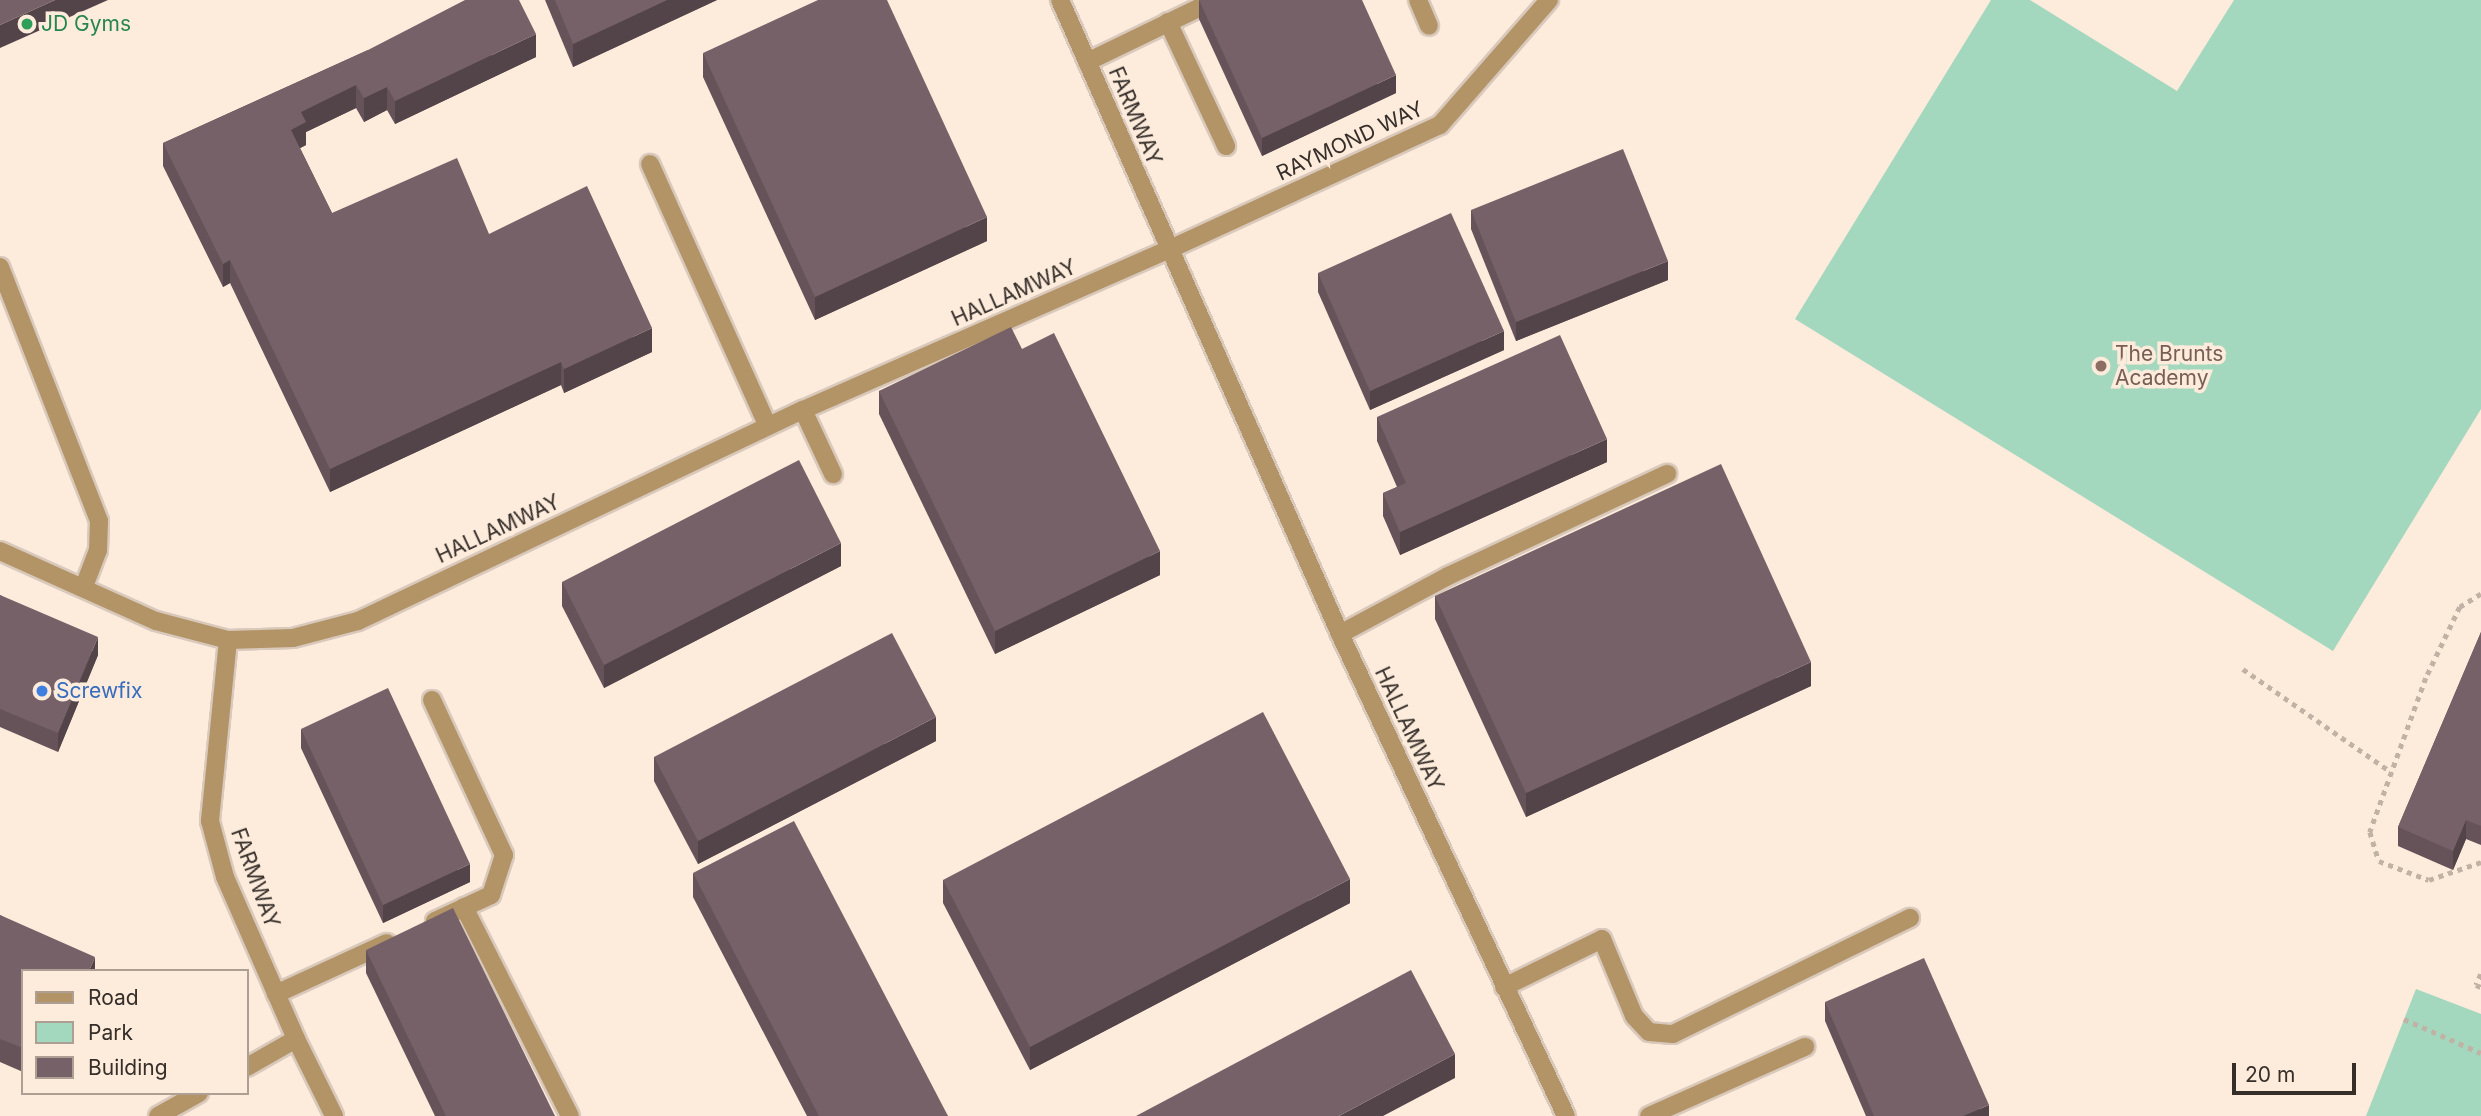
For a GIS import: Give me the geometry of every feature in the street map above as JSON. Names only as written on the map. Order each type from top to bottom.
[{"type":"street","name":"FARMWAY","points":[[1060,0],[1168,250]]},
{"type":"street","points":[[1087,62],[1215,0]]},
{"type":"street","points":[[1418,0],[1429,26]]},
{"type":"street","name":"RAYMOND WAY","points":[[1168,250],[1440,125],[1549,0]]},
{"type":"street","points":[[1168,22],[1226,146]]},
{"type":"street","points":[[650,164],[768,426]]},
{"type":"street","name":"HALLAMWAY","points":[[0,551],[84,586],[156,621],[228,640],[293,638],[358,621],[768,426],[1168,250],[1340,634],[1566,1116]]},
{"type":"street","points":[[0,267],[99,521],[98,551],[84,586]]},
{"type":"street","points":[[803,410],[833,474]]},
{"type":"street","points":[[1340,634],[1448,576],[1667,474]]},
{"type":"street","name":"FARMWAY","points":[[228,640],[210,821],[223,872],[296,1040],[334,1116]]},
{"type":"street","points":[[276,994],[491,895],[504,855],[432,700]]},
{"type":"street","points":[[464,907],[570,1116]]},
{"type":"street","points":[[1504,987],[1602,939],[1634,1016],[1649,1032],[1673,1034],[1910,918]]},
{"type":"street","points":[[248,1066],[296,1040]]},
{"type":"street","points":[[1649,1116],[1805,1047]]},
{"type":"street","points":[[158,1116],[195,1095]]},
{"type":"path","points":[[2481,594],[2460,607],[2426,678],[2370,832],[2379,861],[2428,880],[2481,862]]},
{"type":"path","points":[[2243,669],[2391,772]]},
{"type":"path","points":[[2481,974],[2476,985],[2481,988]]},
{"type":"path","points":[[2404,1019],[2481,1053]]},
{"type":"green space","points":[[1991,0],[2030,0],[2177,91],[2234,0],[2481,0],[2481,409],[2333,651],[1795,319]]},
{"type":"green space","points":[[2416,989],[2481,1014],[2481,1116],[2366,1116]]},
{"type":"building","points":[[0,0],[55,0],[0,25]]},
{"type":"building","points":[[465,0],[519,0],[536,34],[395,101],[387,87],[364,98],[356,85],[301,112],[306,122],[291,130],[332,213],[457,158],[489,234],[587,186],[652,328],[564,369],[561,362],[330,469],[230,260],[223,264],[163,143],[368,50]]},
{"type":"building","points":[[555,0],[667,0],[573,44]]},
{"type":"building","points":[[818,0],[887,0],[987,217],[815,297],[703,53]]},
{"type":"building","points":[[1199,0],[1362,0],[1396,75],[1262,138]]},
{"type":"building","points":[[1623,149],[1668,261],[1516,322],[1471,210]]},
{"type":"building","points":[[1451,213],[1504,331],[1370,391],[1318,273]]},
{"type":"building","points":[[1011,327],[1022,349],[1054,333],[1160,551],[995,631],[879,391]]},
{"type":"building","points":[[1560,335],[1607,439],[1400,532],[1383,493],[1406,483],[1377,417]]},
{"type":"building","points":[[799,460],[841,543],[604,665],[562,582]]},
{"type":"building","points":[[1721,464],[1811,662],[1526,793],[1435,596]]},
{"type":"building","name":"Screwfix","points":[[0,595],[98,637],[58,733],[0,709]]},
{"type":"building","points":[[2481,632],[2481,826],[2466,820],[2453,851],[2398,827]]},
{"type":"building","points":[[892,633],[936,717],[698,841],[654,757]]},
{"type":"building","points":[[388,688],[470,864],[383,905],[301,729]]},
{"type":"building","points":[[1263,712],[1350,879],[1030,1047],[943,880]]},
{"type":"building","points":[[794,821],[948,1116],[819,1116],[693,873]]},
{"type":"building","points":[[453,908],[555,1116],[446,1116],[366,950]]},
{"type":"building","points":[[0,915],[95,957],[90,969],[21,969],[21,1047],[0,1039]]},
{"type":"building","points":[[1924,958],[1989,1105],[1963,1116],[1874,1116],[1825,1002]]},
{"type":"building","points":[[1411,970],[1455,1054],[1339,1116],[1136,1116]]},
{"type":"place","name":"JD Gyms","points":[[27,24]]},
{"type":"place","name":"The Brunts Academy","points":[[2101,366]]},
{"type":"place","name":"Screwfix","points":[[42,691]]}]
